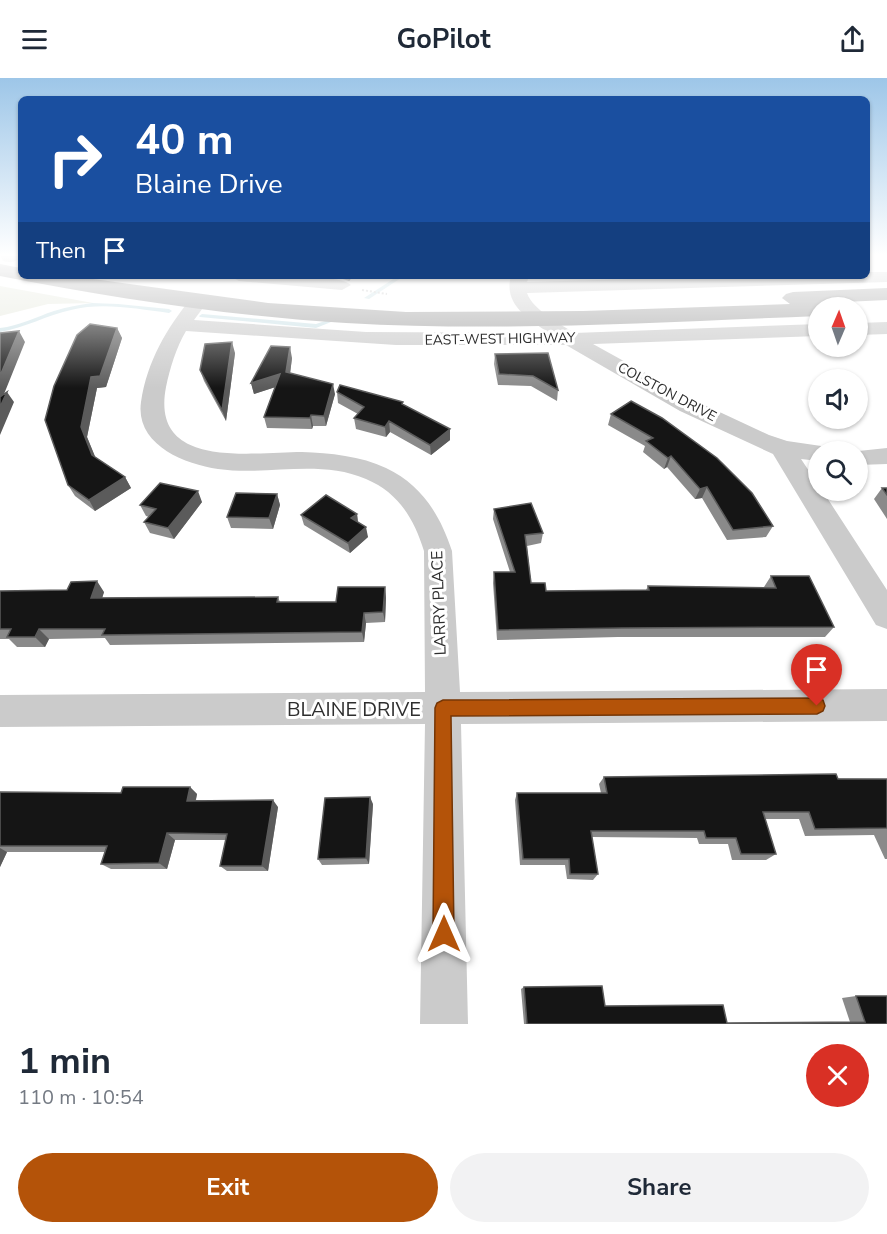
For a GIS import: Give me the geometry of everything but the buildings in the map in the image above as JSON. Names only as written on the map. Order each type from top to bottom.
[{"type":"main road","name":"EAST-WEST HIGHWAY","points":[[135,300],[190,313],[346,316],[808,309]]},
{"type":"main road","name":"EAST-WEST HIGHWAY","points":[[299,300],[335,304],[533,313],[772,300]]},
{"type":"main road","points":[[868,307],[887,306]]},
{"type":"street","points":[[522,300],[533,313]]},
{"type":"street","name":"EAST-WEST HIGHWAY","points":[[190,313],[367,339],[569,339],[808,330]]},
{"type":"street","name":"LARRY PLACE","points":[[190,313],[172,339],[153,395],[151,410],[154,424],[166,440],[182,450],[220,462],[313,461],[382,475],[412,496],[426,514],[438,551],[443,708],[444,1024]]},
{"type":"street","name":"COLSTON DRIVE","points":[[533,313],[569,339],[724,422],[782,448],[808,452]]},
{"type":"street","points":[[868,329],[887,328]]},
{"type":"street","points":[[782,448],[887,616]]},
{"type":"street","points":[[868,457],[887,456]]},
{"type":"street","name":"BLAINE DRIVE","points":[[0,711],[887,705]]},
{"type":"shaded area","points":[[0,300],[77,300],[93,303],[48,304],[0,316]]},
{"type":"waterway","points":[[0,330],[17,327],[79,306],[118,306],[169,311]]},
{"type":"waterway","points":[[202,316],[316,326],[328,322]]},
{"type":"route","points":[[444,934],[443,708],[817,706]]}]
